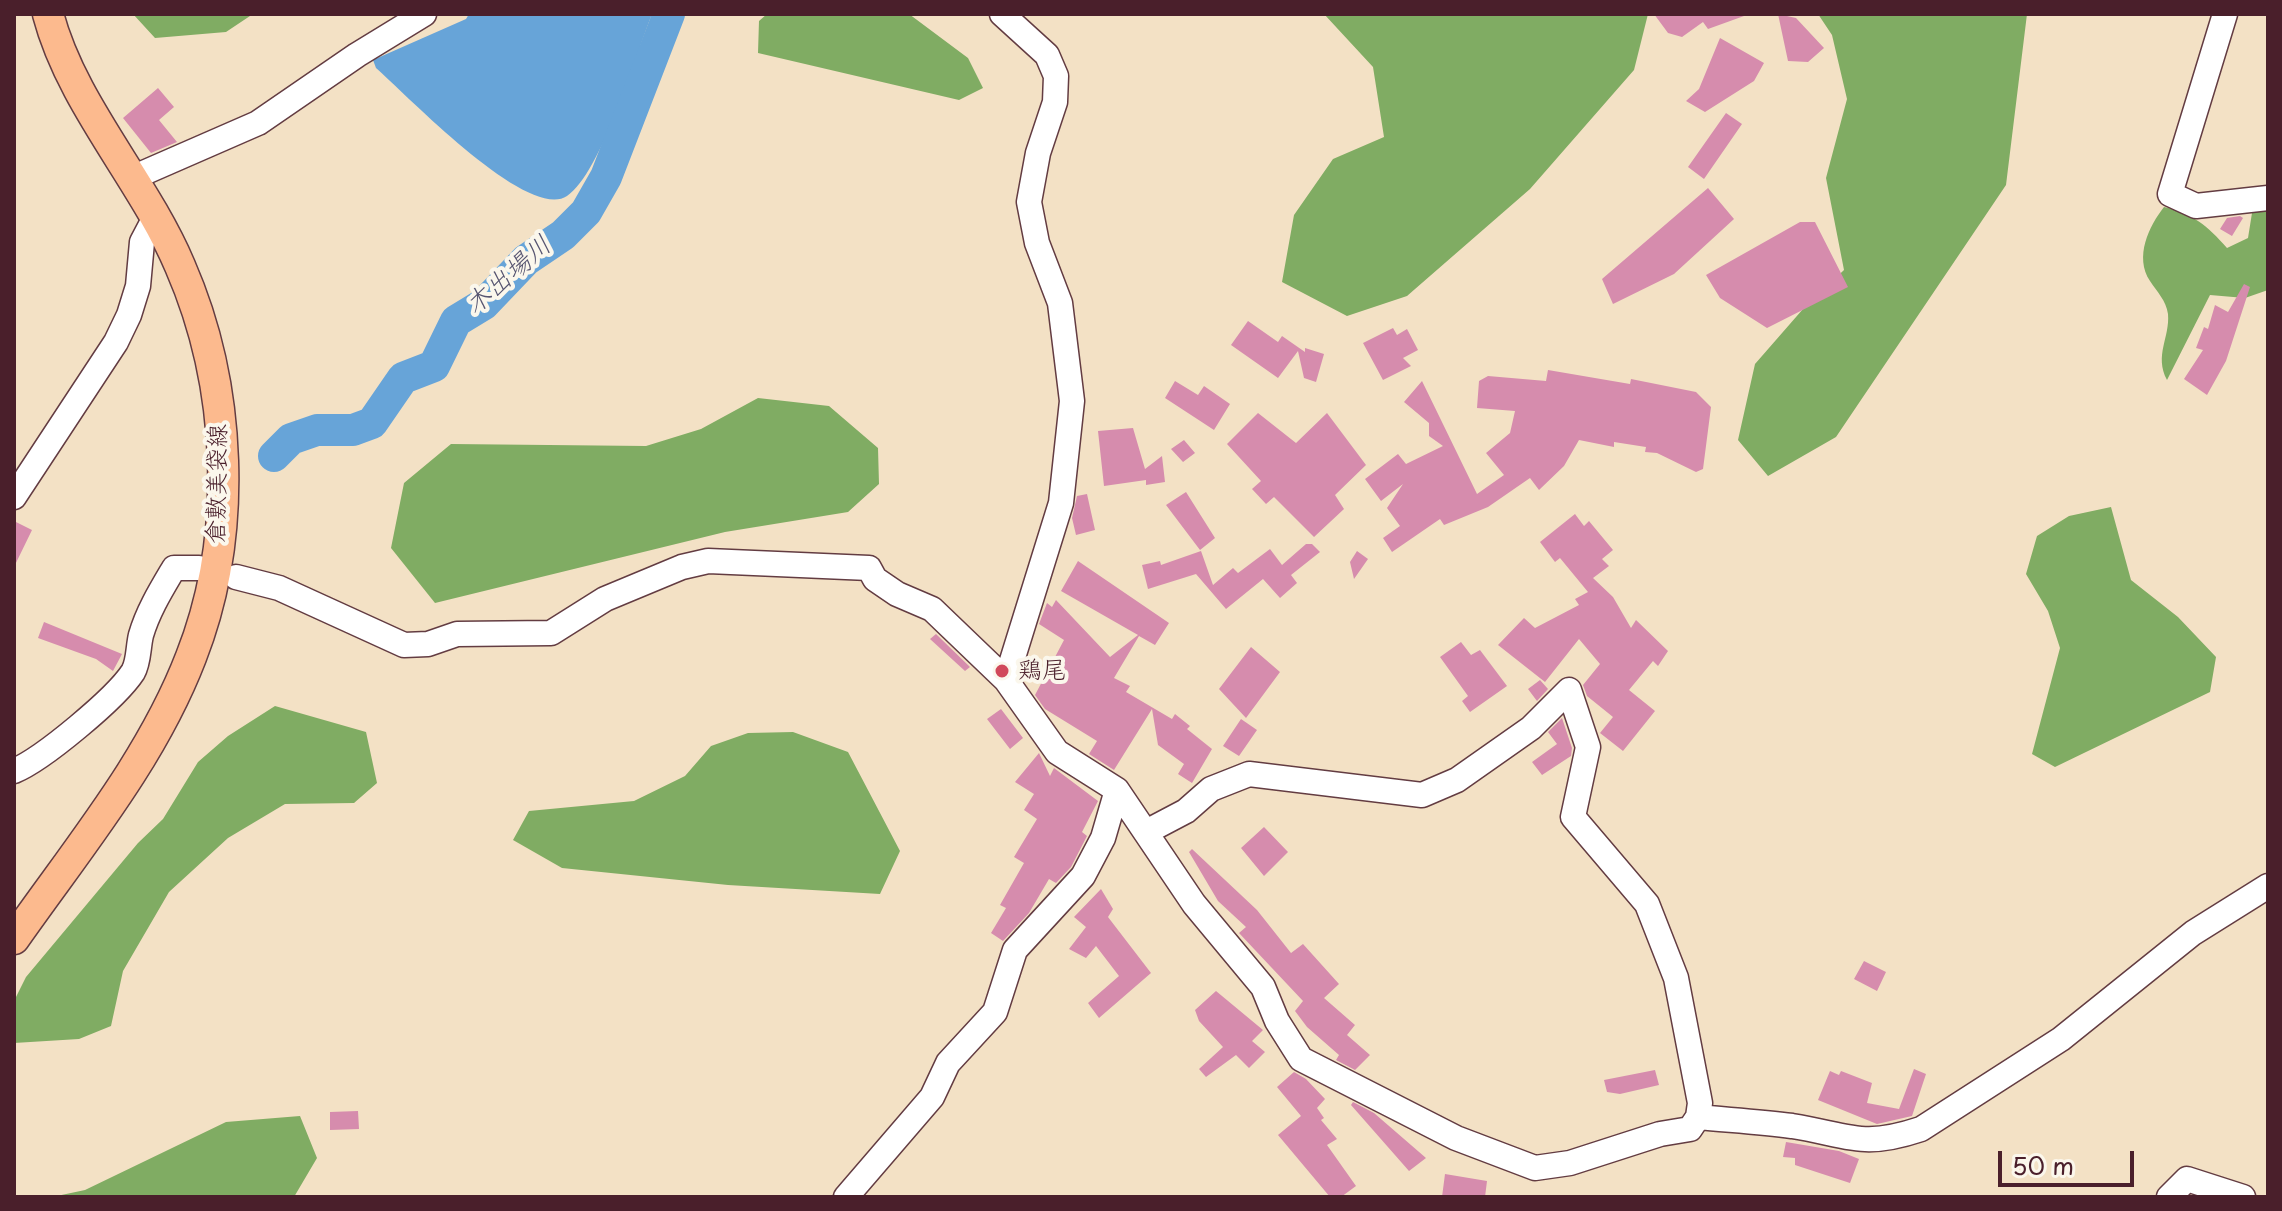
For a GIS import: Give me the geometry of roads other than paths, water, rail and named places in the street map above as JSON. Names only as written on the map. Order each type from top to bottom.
[{"type":"main road","name":"倉敷美袋線","points":[[14,939],[122,785],[165,713],[191,657],[214,570],[221,495],[218,404],[196,305],[160,224],[68,67],[48,14]]},
{"type":"street","points":[[132,178],[258,123],[424,14]]},
{"type":"street","points":[[1002,14],[1047,55],[1056,76],[1055,102],[1038,153],[1029,202],[1037,243],[1060,303],[1072,401],[1061,503],[1006,680]]},
{"type":"street","points":[[2225,14],[2170,194],[2196,206],[2268,198]]},
{"type":"street","points":[[14,497],[116,342],[138,286],[142,242],[152,223],[160,224]]},
{"type":"street","points":[[236,577],[279,588],[404,645],[428,644],[457,634],[551,633],[605,599],[682,567],[708,561],[869,568],[875,579],[897,594],[932,609],[1006,680],[1057,752],[1117,790],[1148,831],[1194,904],[1263,987],[1277,1021],[1301,1059],[1456,1138],[1535,1168],[1570,1163],[1660,1134],[1690,1129],[1698,1117],[1700,1103],[1689,1033],[1676,978],[1647,904],[1573,817],[1588,747],[1569,690],[1531,728],[1457,780],[1422,795],[1249,774],[1211,789],[1186,811],[1148,831]]},
{"type":"street","points":[[14,771],[34,763],[122,686],[135,669],[141,636],[174,568],[199,568]]},
{"type":"street","points":[[846,1197],[932,1097],[948,1063],[995,1012],[1015,950],[1083,876],[1103,838],[1117,790]]},
{"type":"street","points":[[1698,1117],[1794,1126],[1859,1141],[1896,1138],[1921,1129],[2061,1039],[2193,933],[2268,886]]},
{"type":"street","points":[[2169,1197],[2187,1179],[2243,1197]]},
{"type":"water","points":[[469,14],[652,14],[605,139],[580,183],[567,196],[549,199],[525,191],[498,174],[468,152],[376,68],[373,60],[466,19]]},
{"type":"waterway","name":"木出場川","points":[[274,456],[291,439],[317,430],[353,430],[372,423],[403,378],[434,366],[456,321],[484,304],[526,260],[563,235],[586,212],[606,177],[669,14]]},
{"type":"place","name":"鶏尾","points":[[1002,671]]}]
